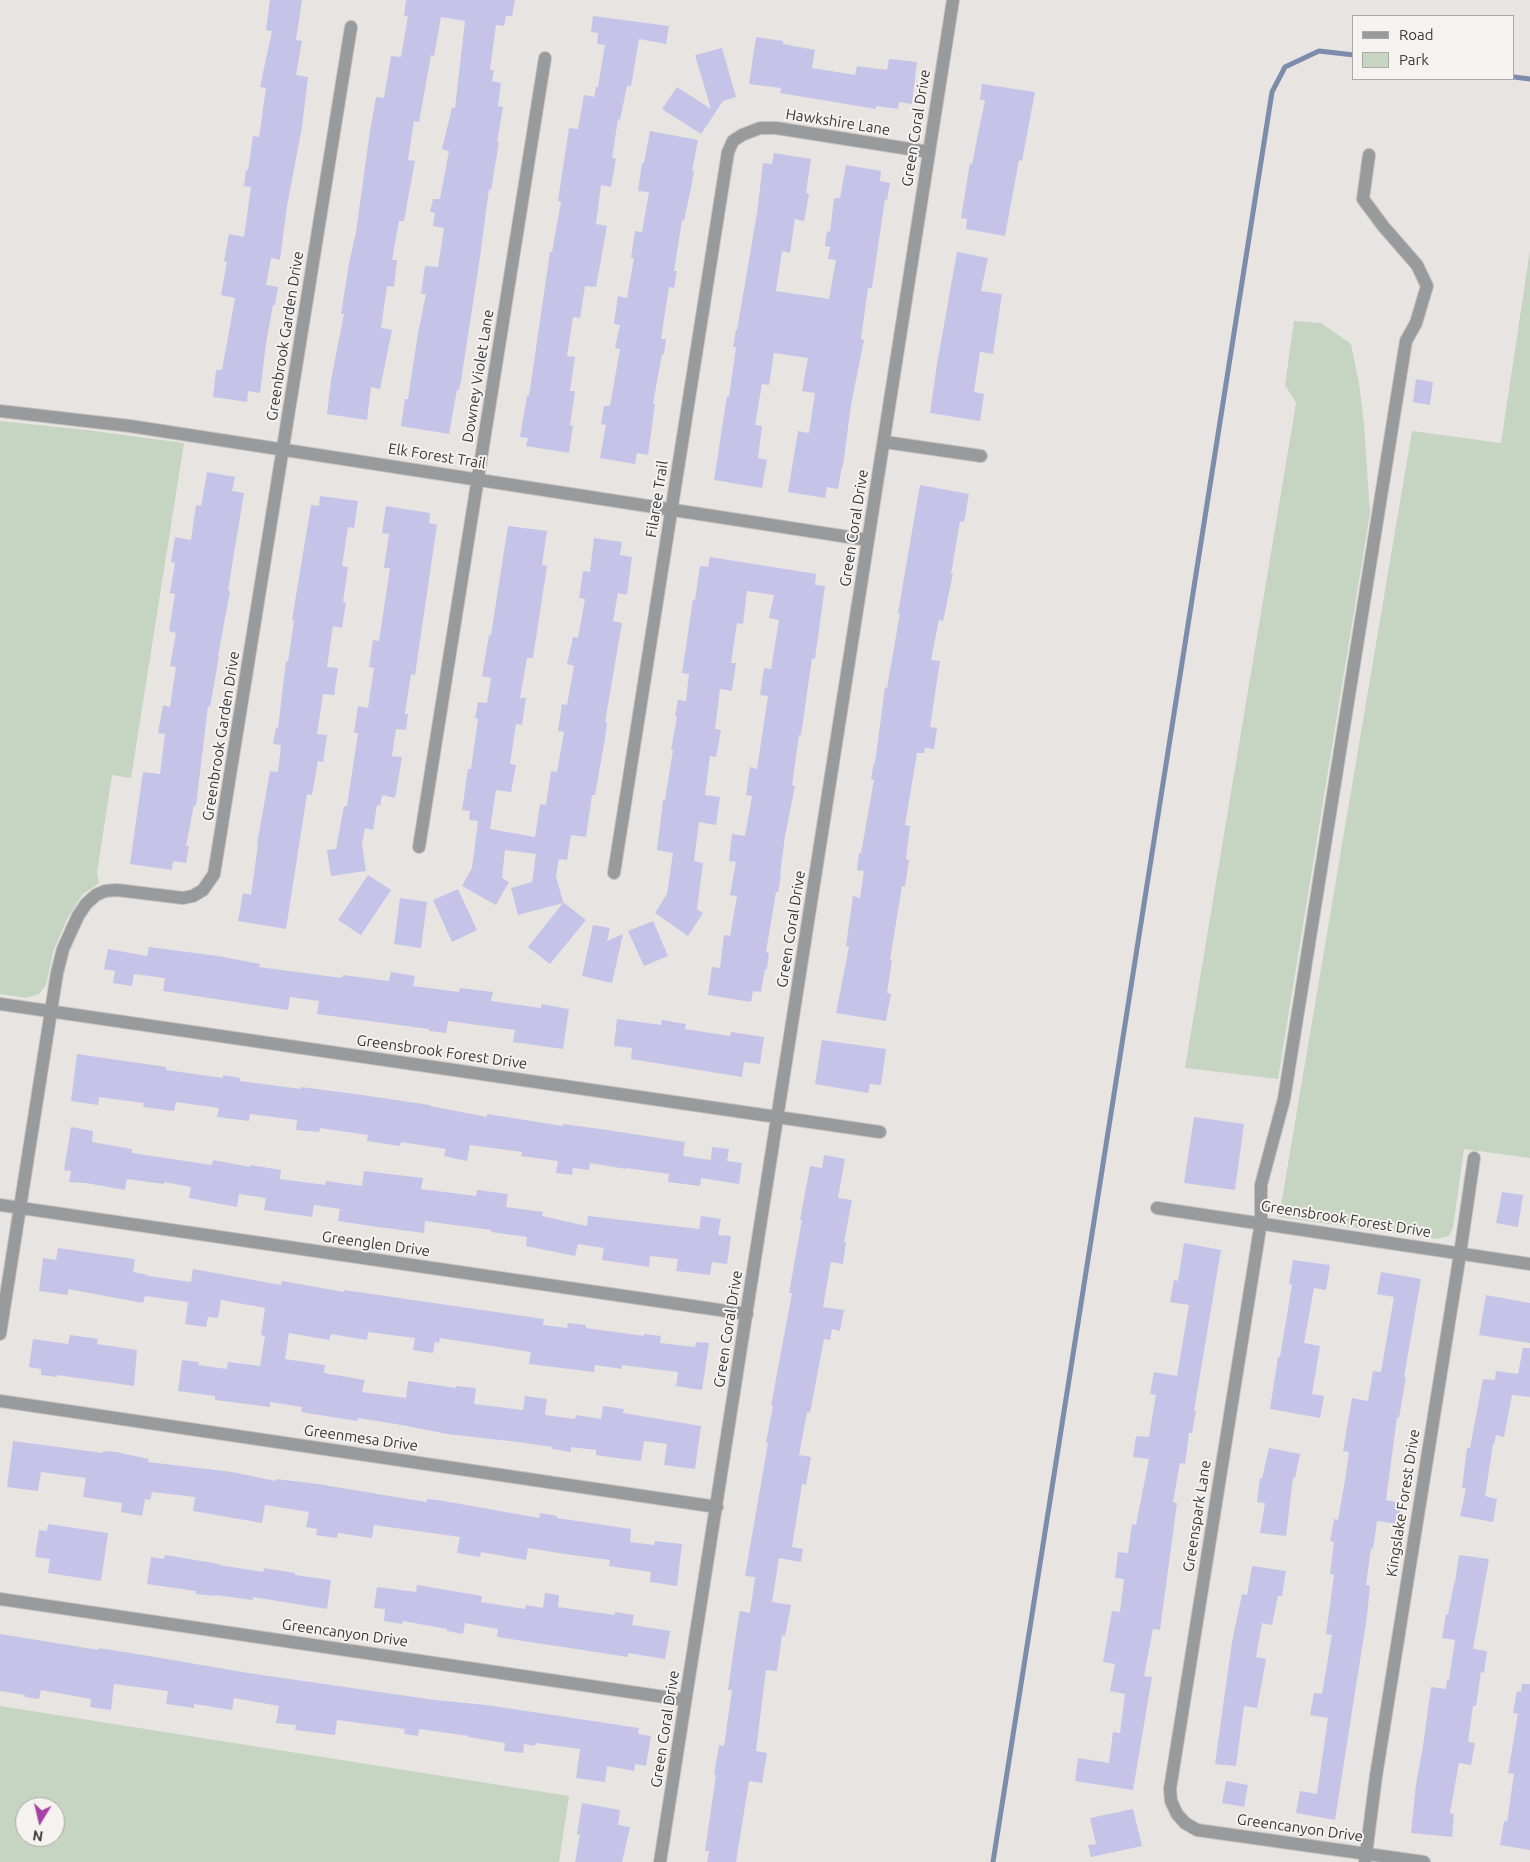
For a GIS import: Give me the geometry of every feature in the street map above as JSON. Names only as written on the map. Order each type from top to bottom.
[{"type":"street","name":"Green Coral Drive","points":[[660,1862],[885,442],[953,0]]},
{"type":"street","name":"Greenbrook Garden Drive","points":[[0,1334],[57,973],[63,949],[78,916],[86,904],[96,895],[105,891],[117,890],[183,898],[193,896],[203,890],[214,874],[351,27]]},
{"type":"street","name":"Downey Violet Lane","points":[[419,847],[545,58]]},
{"type":"street","name":"Hawkshire Lane","points":[[742,135],[760,128],[776,128],[929,152]]},
{"type":"street","name":"Filaree Trail","points":[[614,873],[728,152],[733,141],[742,135]]},
{"type":"street","name":"Greenspark Lane","points":[[1177,1814],[1171,1801],[1170,1789],[1260,1222],[1261,1185],[1284,1099],[1406,341],[1416,323],[1427,286],[1417,265],[1383,226],[1363,199],[1370,155]]},
{"type":"street","name":"Elk Forest Trail","points":[[0,411],[121,424],[868,540]]},
{"type":"street","points":[[885,442],[981,456]]},
{"type":"street","name":"Greensbrook Forest Drive","points":[[0,1004],[880,1132]]},
{"type":"street","name":"Kingslake Forest Drive","points":[[1366,1859],[1376,1776],[1474,1158]]},
{"type":"street","name":"Greenglen Drive","points":[[0,1206],[747,1314]]},
{"type":"street","name":"Greensbrook Forest Drive","points":[[1156,1208],[1260,1222],[1530,1264]]},
{"type":"street","name":"Greenmesa Drive","points":[[0,1401],[717,1507]]},
{"type":"street","name":"Greencanyon Drive","points":[[0,1599],[686,1700]]},
{"type":"street","name":"Greencanyon Drive","points":[[1177,1814],[1185,1823],[1197,1830],[1366,1859],[1424,1862]]},
{"type":"green space","points":[[1530,250],[1530,1158],[1464,1149],[1453,1228],[1449,1236],[1437,1239],[1279,1217],[1412,431],[1501,443]]},
{"type":"green space","points":[[1294,321],[1321,323],[1351,344],[1359,383],[1364,424],[1370,513],[1278,1079],[1185,1068],[1296,403],[1285,385]]},
{"type":"green space","points":[[0,421],[184,443],[131,778],[112,775],[97,873],[99,883],[82,895],[67,919],[53,952],[46,985],[39,994],[26,998],[0,994]]},
{"type":"green space","points":[[0,1706],[569,1796],[559,1862],[0,1862]]},
{"type":"building","points":[[270,0],[302,0],[296,40],[302,41],[296,75],[308,77],[302,127],[287,206],[280,260],[271,258],[266,285],[278,287],[266,343],[260,393],[248,391],[247,402],[213,397],[216,370],[222,370],[235,298],[221,295],[227,262],[224,261],[229,234],[244,237],[251,187],[244,186],[246,170],[248,170],[253,136],[259,137],[266,88],[260,87],[272,31],[266,30]]},
{"type":"building","points":[[406,0],[515,0],[512,16],[506,16],[504,26],[496,25],[490,70],[494,70],[492,81],[501,83],[498,106],[503,107],[497,142],[499,142],[491,190],[489,189],[461,381],[459,390],[457,390],[449,434],[401,426],[405,399],[408,399],[426,294],[421,294],[425,266],[438,267],[444,228],[433,226],[435,213],[430,212],[433,199],[440,199],[449,151],[442,149],[452,108],[455,108],[465,21],[441,17],[434,56],[431,55],[419,122],[414,121],[408,160],[415,161],[404,221],[399,221],[392,260],[397,260],[394,287],[387,286],[381,328],[392,330],[380,389],[371,387],[367,420],[327,414],[331,380],[344,314],[341,314],[356,232],[376,97],[384,98],[391,56],[401,57],[408,16],[404,16]]},
{"type":"building","points":[[593,16],[669,26],[666,44],[639,39],[631,86],[627,86],[620,120],[618,119],[612,158],[616,159],[611,187],[601,185],[596,224],[607,226],[596,287],[585,286],[580,318],[573,317],[567,356],[575,357],[570,391],[575,391],[570,425],[573,426],[569,453],[526,446],[528,438],[520,437],[527,396],[529,396],[550,252],[552,252],[561,202],[558,201],[569,128],[578,129],[584,95],[594,97],[596,87],[598,87],[605,45],[597,44],[598,33],[591,32]]},
{"type":"building","points":[[756,37],[783,41],[783,44],[815,50],[812,68],[855,75],[857,66],[887,70],[889,59],[917,62],[912,104],[899,102],[898,109],[876,106],[876,109],[780,93],[781,88],[749,84]]},
{"type":"building","points":[[722,48],[736,97],[723,101],[701,134],[662,109],[677,87],[711,109],[695,55]]},
{"type":"building","points":[[982,84],[1035,92],[1022,161],[1019,160],[1005,236],[966,229],[967,219],[961,218],[970,163],[972,164],[985,100],[980,100]]},
{"type":"building","points":[[650,131],[698,140],[691,188],[684,221],[682,220],[674,271],[677,271],[674,288],[669,287],[661,339],[666,339],[653,404],[655,404],[648,455],[637,453],[635,464],[600,458],[606,425],[601,424],[604,406],[610,406],[620,349],[615,348],[620,325],[614,324],[618,296],[627,298],[634,258],[631,258],[635,231],[642,232],[649,192],[638,191],[642,163],[644,163]]},
{"type":"building","points":[[774,153],[811,159],[806,193],[809,194],[804,221],[795,219],[790,253],[782,251],[776,291],[829,299],[836,260],[828,259],[830,247],[825,246],[827,231],[830,232],[834,198],[840,198],[846,165],[881,171],[880,181],[890,183],[887,200],[885,199],[872,288],[868,288],[861,339],[864,340],[851,405],[843,466],[838,489],[827,487],[825,498],[788,492],[798,431],[809,433],[815,393],[802,391],[808,358],[774,353],[769,385],[762,384],[755,425],[762,426],[758,458],[767,460],[762,488],[714,480],[727,396],[729,397],[736,347],[733,347],[757,213],[763,163],[772,164]]},
{"type":"building","points":[[957,252],[988,258],[981,291],[1002,294],[993,354],[980,352],[974,392],[984,394],[980,421],[930,413]]},
{"type":"building","points":[[1416,379],[1433,382],[1430,405],[1413,402]]},
{"type":"building","points":[[207,472],[235,477],[232,491],[244,493],[228,590],[230,591],[210,707],[208,706],[196,806],[194,805],[186,846],[189,846],[186,863],[173,861],[172,870],[130,864],[143,772],[160,774],[165,734],[158,733],[163,705],[170,707],[176,667],[170,666],[176,633],[169,631],[175,594],[170,593],[175,563],[171,562],[175,537],[191,540],[196,505],[201,506]]},
{"type":"building","points":[[920,485],[969,494],[964,522],[960,521],[951,574],[953,574],[943,621],[939,620],[931,660],[940,661],[930,727],[937,728],[934,749],[925,748],[924,753],[917,753],[905,825],[910,826],[906,859],[909,860],[905,886],[902,886],[890,960],[892,960],[887,993],[891,994],[886,1021],[836,1013],[849,947],[846,946],[853,896],[860,898],[864,871],[857,870],[859,853],[861,853],[874,780],[871,779],[875,763],[885,687],[887,688]]},
{"type":"building","points":[[320,496],[358,501],[354,528],[348,527],[342,566],[348,567],[343,602],[346,603],[342,628],[333,626],[327,667],[338,668],[334,695],[323,694],[317,734],[327,735],[323,762],[318,761],[312,795],[307,794],[286,929],[238,921],[243,893],[251,895],[257,844],[270,771],[278,772],[281,745],[273,744],[276,728],[278,728],[286,661],[288,662],[294,621],[292,620],[311,505],[319,506]]},
{"type":"building","points":[[386,506],[430,513],[429,523],[437,525],[415,675],[411,674],[405,714],[408,714],[406,730],[396,729],[392,756],[402,757],[395,798],[382,795],[380,806],[377,805],[373,830],[365,828],[362,844],[366,871],[331,876],[327,850],[336,849],[344,806],[347,806],[358,733],[354,733],[358,706],[368,708],[374,668],[369,667],[373,640],[379,641],[390,568],[384,568],[389,534],[382,533]]},
{"type":"building","points":[[508,526],[547,531],[542,565],[547,566],[533,658],[527,658],[520,698],[526,698],[522,725],[516,724],[510,764],[516,765],[511,792],[496,790],[490,829],[535,837],[540,804],[546,805],[551,771],[557,772],[564,732],[558,731],[562,704],[567,705],[574,666],[567,664],[573,637],[578,638],[585,599],[579,598],[583,571],[590,572],[594,538],[622,542],[620,555],[632,557],[627,595],[618,593],[613,621],[622,623],[605,722],[607,722],[605,739],[595,795],[592,795],[586,837],[571,835],[567,860],[559,859],[556,876],[563,902],[586,920],[550,964],[528,947],[563,903],[518,915],[511,888],[532,882],[536,854],[505,850],[502,878],[509,882],[496,905],[462,886],[472,868],[478,821],[469,820],[470,811],[462,810],[468,769],[471,769],[478,719],[475,718],[478,702],[487,703],[491,678],[482,676],[489,635],[491,635]]},
{"type":"building","points":[[710,557],[816,574],[815,585],[825,586],[815,659],[812,658],[801,735],[799,735],[792,785],[795,786],[785,836],[781,876],[778,892],[776,892],[766,952],[769,953],[767,969],[765,969],[761,992],[753,991],[751,1002],[708,995],[712,967],[720,968],[724,935],[730,936],[737,896],[730,895],[736,862],[729,861],[732,834],[745,836],[752,796],[746,795],[750,767],[757,769],[768,696],[760,695],[764,668],[771,669],[779,620],[769,618],[774,595],[747,591],[743,624],[737,623],[731,663],[736,663],[732,691],[720,689],[715,729],[721,730],[716,757],[710,756],[705,795],[720,797],[716,825],[699,822],[694,861],[703,863],[697,909],[703,913],[688,936],[655,913],[667,894],[673,853],[657,850],[663,800],[665,800],[673,750],[671,750],[678,700],[686,701],[689,674],[682,673],[693,599],[695,600],[700,566],[708,567]]},
{"type":"building","points":[[368,875],[391,890],[361,935],[338,920]]},
{"type":"building","points":[[458,889],[477,930],[452,942],[433,900]]},
{"type":"building","points":[[400,898],[427,902],[421,948],[394,944]]},
{"type":"building","points":[[653,921],[668,956],[644,966],[628,931]]},
{"type":"building","points":[[593,925],[610,928],[607,941],[623,934],[612,983],[582,976]]},
{"type":"building","points":[[149,947],[218,956],[260,964],[259,967],[342,978],[343,975],[389,981],[391,972],[415,976],[413,986],[459,992],[460,988],[493,992],[491,1001],[541,1008],[541,1004],[569,1009],[563,1049],[513,1042],[515,1030],[448,1021],[446,1033],[317,1014],[319,1001],[290,997],[288,1010],[163,991],[165,978],[134,974],[132,986],[113,983],[115,971],[104,969],[108,949],[147,956]]},
{"type":"building","points":[[617,1019],[661,1025],[662,1020],[686,1024],[685,1029],[730,1036],[731,1032],[764,1037],[760,1064],[744,1062],[742,1077],[631,1059],[632,1048],[614,1046]]},
{"type":"building","points":[[822,1040],[886,1049],[881,1085],[870,1084],[868,1093],[815,1084]]},
{"type":"building","points":[[77,1054],[166,1067],[166,1070],[223,1078],[223,1075],[240,1078],[240,1081],[301,1089],[301,1087],[430,1105],[487,1117],[487,1114],[685,1142],[683,1156],[711,1160],[712,1147],[729,1149],[727,1161],[742,1163],[739,1184],[701,1178],[700,1186],[668,1182],[669,1174],[590,1163],[589,1170],[573,1168],[572,1175],[556,1173],[558,1161],[521,1156],[522,1152],[470,1145],[467,1161],[444,1156],[446,1149],[401,1142],[400,1146],[367,1141],[368,1135],[320,1128],[319,1132],[296,1130],[297,1120],[250,1114],[249,1121],[217,1117],[219,1108],[176,1102],[174,1111],[143,1107],[144,1103],[99,1097],[98,1105],[71,1101]]},
{"type":"building","points":[[1194,1117],[1244,1124],[1235,1190],[1184,1183]]},
{"type":"building","points":[[71,1127],[93,1131],[92,1142],[132,1149],[132,1153],[212,1165],[213,1160],[250,1167],[250,1165],[281,1170],[280,1179],[325,1185],[326,1181],[362,1186],[364,1171],[423,1178],[421,1189],[476,1196],[477,1190],[508,1194],[506,1207],[543,1212],[542,1216],[587,1226],[588,1216],[699,1229],[701,1216],[721,1219],[718,1235],[731,1236],[727,1264],[712,1262],[710,1275],[676,1271],[678,1259],[650,1256],[649,1267],[602,1260],[604,1248],[578,1244],[575,1256],[526,1246],[527,1237],[491,1232],[491,1230],[425,1221],[424,1233],[371,1226],[338,1221],[340,1209],[314,1205],[312,1217],[264,1210],[266,1198],[239,1194],[237,1207],[189,1198],[191,1187],[164,1182],[164,1184],[127,1179],[125,1190],[69,1182],[71,1171],[64,1170]]},
{"type":"building","points":[[824,1155],[845,1159],[838,1198],[852,1200],[844,1242],[846,1242],[843,1264],[831,1262],[823,1307],[844,1310],[840,1331],[832,1329],[830,1340],[824,1339],[810,1413],[807,1412],[799,1455],[811,1457],[806,1485],[802,1484],[792,1547],[803,1549],[801,1562],[779,1558],[772,1602],[791,1605],[785,1636],[782,1635],[777,1671],[766,1670],[756,1751],[767,1753],[762,1783],[749,1781],[736,1862],[707,1862],[709,1851],[705,1851],[716,1775],[714,1775],[719,1745],[724,1746],[732,1690],[728,1690],[737,1627],[740,1611],[750,1613],[755,1577],[745,1576],[768,1443],[766,1443],[773,1406],[771,1406],[792,1293],[789,1293],[802,1220],[800,1220],[810,1166],[822,1168]]},
{"type":"building","points":[[1502,1192],[1523,1195],[1518,1227],[1496,1223]]},
{"type":"building","points":[[1184,1243],[1221,1250],[1192,1433],[1189,1433],[1185,1464],[1180,1463],[1173,1502],[1177,1503],[1160,1630],[1153,1629],[1144,1676],[1152,1677],[1133,1790],[1075,1781],[1078,1758],[1109,1763],[1113,1732],[1120,1733],[1125,1694],[1110,1691],[1115,1664],[1103,1662],[1112,1611],[1120,1612],[1124,1579],[1115,1578],[1118,1552],[1128,1553],[1132,1524],[1136,1525],[1149,1459],[1133,1457],[1136,1436],[1149,1437],[1156,1395],[1150,1394],[1154,1372],[1177,1376],[1189,1305],[1170,1302],[1174,1280],[1178,1281]]},
{"type":"building","points":[[58,1248],[135,1259],[133,1272],[148,1276],[191,1282],[193,1269],[281,1285],[282,1281],[344,1292],[344,1290],[544,1319],[543,1325],[567,1328],[568,1323],[586,1325],[586,1328],[644,1336],[644,1334],[661,1336],[660,1343],[695,1347],[696,1342],[709,1343],[702,1390],[676,1386],[678,1372],[622,1365],[622,1369],[595,1365],[594,1372],[529,1364],[531,1352],[440,1338],[439,1343],[435,1342],[433,1353],[413,1350],[415,1338],[368,1332],[367,1340],[331,1334],[329,1340],[289,1333],[285,1359],[325,1365],[324,1373],[365,1380],[362,1392],[406,1398],[408,1381],[456,1388],[456,1386],[476,1388],[474,1404],[523,1410],[525,1396],[547,1399],[545,1415],[575,1419],[576,1415],[601,1419],[603,1406],[624,1409],[623,1413],[701,1426],[695,1469],[664,1465],[667,1444],[644,1441],[641,1461],[596,1455],[596,1450],[571,1447],[571,1452],[552,1449],[553,1447],[447,1434],[358,1418],[357,1421],[301,1412],[302,1407],[270,1402],[270,1407],[215,1400],[215,1396],[178,1391],[182,1360],[199,1362],[198,1365],[227,1369],[228,1362],[260,1366],[265,1336],[261,1335],[265,1308],[221,1300],[218,1318],[208,1317],[206,1327],[185,1324],[188,1302],[145,1296],[143,1303],[68,1289],[68,1295],[39,1291],[43,1258],[56,1260]]},
{"type":"building","points":[[1293,1260],[1330,1265],[1326,1290],[1314,1288],[1304,1343],[1320,1346],[1312,1394],[1324,1396],[1320,1418],[1270,1409],[1292,1285],[1289,1284]]},
{"type":"building","points":[[1381,1272],[1421,1279],[1399,1418],[1397,1417],[1386,1500],[1402,1503],[1398,1524],[1377,1521],[1373,1549],[1371,1548],[1366,1585],[1370,1586],[1367,1616],[1335,1820],[1296,1813],[1300,1791],[1317,1794],[1328,1718],[1310,1715],[1314,1693],[1322,1694],[1332,1635],[1326,1634],[1334,1575],[1330,1574],[1334,1542],[1330,1541],[1334,1519],[1338,1520],[1345,1480],[1349,1452],[1343,1451],[1352,1398],[1368,1401],[1373,1371],[1381,1372],[1394,1297],[1377,1294]]},
{"type":"building","points":[[1486,1295],[1530,1303],[1530,1343],[1479,1335]]},
{"type":"building","points":[[70,1335],[98,1339],[97,1344],[137,1350],[134,1386],[57,1375],[57,1377],[41,1375],[41,1369],[29,1367],[33,1339],[68,1344]]},
{"type":"building","points":[[1523,1348],[1530,1348],[1530,1397],[1512,1395],[1504,1437],[1496,1435],[1493,1444],[1485,1496],[1497,1499],[1493,1522],[1460,1516],[1466,1488],[1462,1488],[1467,1448],[1470,1448],[1483,1379],[1495,1380],[1496,1371],[1518,1374]]},
{"type":"building","points":[[13,1441],[103,1453],[103,1451],[116,1452],[149,1459],[148,1462],[232,1472],[276,1481],[276,1479],[318,1484],[426,1502],[427,1499],[438,1500],[539,1518],[540,1513],[557,1516],[557,1518],[631,1529],[630,1542],[654,1545],[655,1541],[682,1544],[677,1586],[650,1582],[651,1572],[609,1566],[610,1560],[528,1548],[526,1560],[481,1552],[480,1557],[457,1553],[460,1537],[374,1525],[372,1538],[338,1533],[337,1538],[316,1535],[317,1529],[306,1527],[309,1512],[265,1505],[262,1523],[193,1511],[195,1497],[152,1492],[150,1500],[145,1499],[142,1516],[121,1512],[122,1503],[83,1497],[86,1478],[41,1472],[38,1491],[7,1487]]},
{"type":"building","points":[[1269,1448],[1300,1454],[1295,1478],[1293,1478],[1286,1536],[1260,1533],[1265,1503],[1257,1502],[1260,1478],[1262,1479]]},
{"type":"building","points":[[48,1524],[108,1533],[101,1581],[48,1573],[50,1559],[35,1557],[39,1530],[47,1531]]},
{"type":"building","points":[[165,1555],[263,1572],[264,1568],[331,1580],[327,1609],[253,1597],[253,1600],[196,1594],[196,1591],[147,1584],[151,1557],[164,1559]]},
{"type":"building","points":[[1459,1555],[1489,1559],[1473,1649],[1487,1651],[1484,1673],[1481,1672],[1476,1706],[1473,1706],[1468,1742],[1475,1743],[1471,1765],[1459,1763],[1450,1813],[1454,1814],[1452,1837],[1411,1833],[1416,1784],[1431,1687],[1446,1689],[1447,1680],[1449,1680],[1455,1640],[1442,1638],[1446,1614],[1448,1615],[1455,1583]]},
{"type":"building","points":[[1252,1566],[1286,1571],[1282,1596],[1278,1596],[1272,1625],[1262,1623],[1256,1657],[1266,1659],[1261,1687],[1257,1708],[1244,1706],[1236,1766],[1215,1764],[1232,1642],[1242,1594],[1247,1595]]},
{"type":"building","points":[[417,1585],[482,1596],[481,1602],[525,1609],[526,1605],[543,1608],[545,1593],[559,1595],[558,1607],[615,1615],[615,1612],[634,1615],[632,1625],[670,1631],[665,1659],[628,1653],[628,1657],[497,1637],[498,1629],[465,1623],[463,1634],[403,1621],[402,1624],[384,1621],[385,1609],[374,1608],[377,1587],[416,1592]]},
{"type":"building","points":[[0,1634],[99,1650],[99,1648],[248,1673],[639,1728],[638,1734],[651,1736],[646,1766],[635,1764],[634,1771],[607,1766],[605,1782],[576,1778],[580,1749],[536,1743],[535,1746],[524,1744],[523,1753],[504,1751],[505,1743],[469,1736],[419,1729],[418,1736],[404,1734],[405,1729],[337,1720],[335,1735],[295,1730],[296,1725],[276,1723],[279,1706],[234,1698],[232,1710],[194,1704],[194,1708],[166,1704],[168,1691],[114,1684],[111,1710],[90,1707],[91,1699],[41,1690],[39,1699],[25,1697],[25,1695],[0,1691]]},
{"type":"building","points":[[1522,1684],[1530,1684],[1530,1850],[1500,1845],[1504,1821],[1507,1822],[1514,1774],[1508,1773],[1518,1714],[1513,1713],[1517,1691],[1521,1692]]},
{"type":"building","points":[[1226,1781],[1248,1785],[1244,1807],[1222,1803]]},
{"type":"building","points":[[582,1803],[620,1810],[618,1825],[630,1827],[622,1862],[575,1862],[580,1835],[577,1834]]},
{"type":"building","points":[[1133,1809],[1142,1846],[1091,1857],[1088,1845],[1096,1844],[1090,1818]]},
{"type":"waterway","points":[[993,1862],[1272,92],[1285,67],[1319,51],[1352,55]]},
{"type":"waterway","points":[[1515,77],[1530,79]]}]
